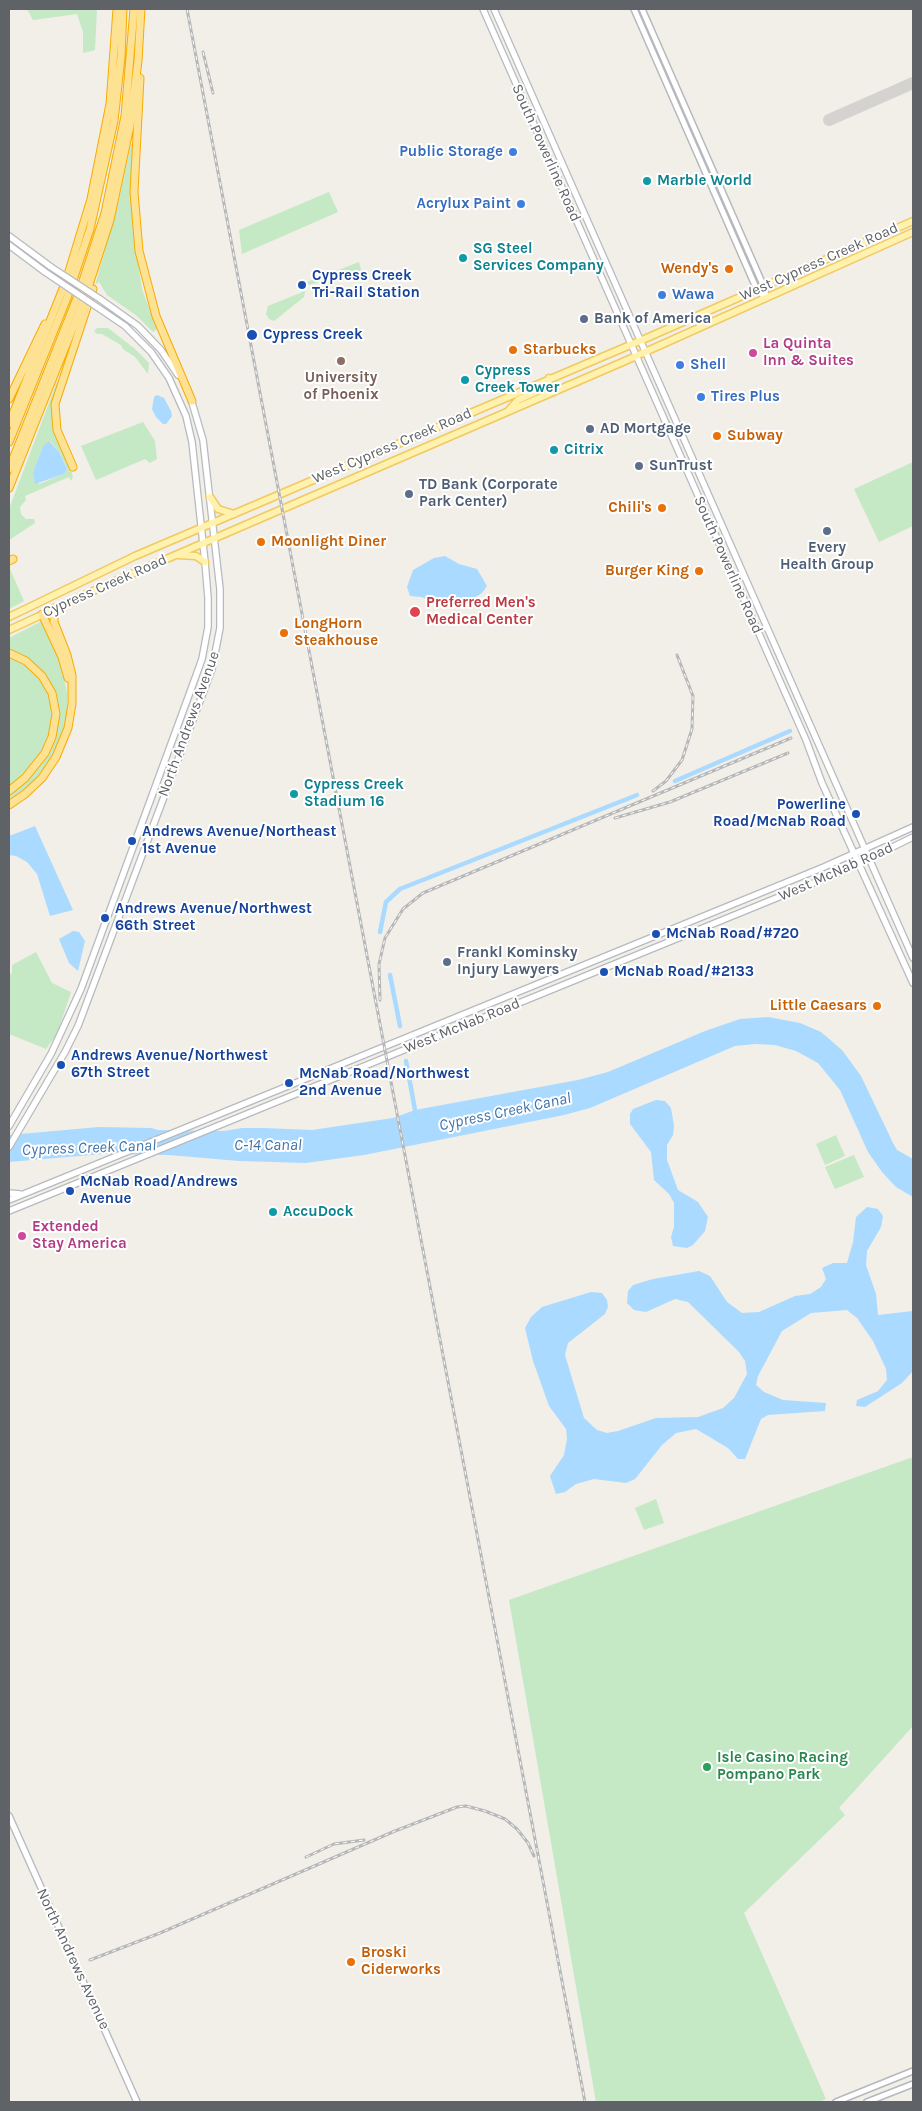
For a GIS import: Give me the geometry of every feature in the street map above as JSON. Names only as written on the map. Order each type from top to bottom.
[{"type":"highway","points":[[9,424],[66,281],[85,222],[102,152],[113,72],[117,9]]},
{"type":"highway","points":[[9,442],[72,285],[94,214],[107,160],[116,105],[124,9]]},
{"type":"highway","points":[[9,468],[79,293],[105,213],[118,156],[127,100],[134,9]]},
{"type":"highway","points":[[73,467],[57,430],[56,404],[98,273],[128,142],[138,60],[140,9]]},
{"type":"highway","points":[[138,60],[140,88],[134,192],[139,251],[156,316],[192,401]]},
{"type":"highway","points":[[9,488],[85,298],[105,237]]},
{"type":"highway","points":[[9,399],[66,281]]},
{"type":"highway","points":[[9,805],[36,784],[56,757],[69,721],[71,688],[69,662],[53,620],[54,608]]},
{"type":"highway","points":[[39,615],[62,657],[71,688]]},
{"type":"highway","points":[[9,653],[26,661],[42,676],[52,693],[56,714],[54,730],[44,753],[25,778],[9,791]]},
{"type":"main road","name":"South Powerline Road","points":[[483,9],[806,740],[822,783],[913,983]]},
{"type":"main road","name":"South Powerline Road","points":[[494,9],[912,955]]},
{"type":"main road","points":[[487,17],[499,20]]},
{"type":"main road","points":[[561,160],[556,174],[570,180]]},
{"type":"main road","name":"West Cypress Creek Road","points":[[201,528],[764,287],[913,221]]},
{"type":"main road","name":"West Cypress Creek Road","points":[[203,543],[635,356],[913,232]]},
{"type":"main road","points":[[582,235],[598,245]]},
{"type":"main road","name":"North Andrews Avenue","points":[[9,236],[51,267],[130,320],[156,344],[175,370],[192,401],[203,440],[215,538],[221,615],[212,669],[81,1019],[65,1052],[9,1148]]},
{"type":"main road","name":"North Andrews Avenue","points":[[9,245],[45,272],[125,326],[151,352],[176,393],[192,436],[208,598],[208,627],[202,659],[73,1008],[51,1054],[9,1126]]},
{"type":"main road","points":[[507,412],[514,403],[546,387],[549,378]]},
{"type":"main road","points":[[210,497],[218,508],[234,514]]},
{"type":"main road","name":"Cypress Creek Road","points":[[9,617],[119,564],[201,528]]},
{"type":"main road","name":"Cypress Creek Road","points":[[9,630],[54,608],[203,543]]},
{"type":"main road","points":[[174,556],[196,556],[205,562]]},
{"type":"main road","points":[[38,603],[39,615]]},
{"type":"main road","points":[[30,607],[39,615]]},
{"type":"main road","name":"West McNab Road","points":[[9,1200],[854,854],[913,827]]},
{"type":"main road","name":"West McNab Road","points":[[9,1211],[858,864],[913,837]]},
{"type":"main road","points":[[420,1033],[423,1042]]},
{"type":"main road","points":[[93,1166],[97,1175]]},
{"type":"main road","points":[[9,1193],[22,1194]]},
{"type":"main road","name":"North Andrews Avenue","points":[[9,1816],[137,2102]]},
{"type":"street","points":[[634,9],[757,290],[766,298]]},
{"type":"street","points":[[642,9],[764,287],[766,298]]},
{"type":"street","points":[[645,34],[651,31]]},
{"type":"street","points":[[714,190],[720,187]]},
{"type":"street","points":[[836,2102],[913,2071]]},
{"type":"street","points":[[867,2102],[913,2084]]},
{"type":"green space","points":[[27,9],[97,9],[95,50],[83,53],[83,32],[77,14],[33,20]]},
{"type":"green space","points":[[131,144],[134,145],[131,198],[133,230],[142,289],[157,329],[153,332],[137,316],[107,295],[99,282],[95,285],[118,204]]},
{"type":"green space","points":[[329,192],[338,212],[242,254],[239,230]]},
{"type":"green space","points":[[359,262],[361,270],[355,273],[308,285],[307,282]]},
{"type":"green space","points":[[305,291],[304,297],[274,321],[269,319],[266,314],[268,306]]},
{"type":"green space","points":[[97,328],[108,328],[135,349],[149,363],[148,374],[135,357],[123,349],[121,345],[102,334],[97,334],[94,331]]},
{"type":"green space","points":[[58,379],[53,408],[73,477],[71,481],[69,477],[25,496],[26,500],[20,507],[21,514],[26,519],[34,519],[35,523],[9,540],[9,509]],"holes":[[[50,441],[59,452],[67,469],[64,474],[39,484],[33,473],[43,446]]]},
{"type":"green space","points":[[143,422],[155,441],[157,459],[150,463],[145,459],[96,480],[81,446]]},
{"type":"green space","points":[[913,462],[913,526],[879,542],[854,489]]},
{"type":"green space","points":[[9,567],[24,601],[9,609]]},
{"type":"green space","points":[[42,621],[63,671],[67,693],[67,716],[60,740],[48,764],[30,786],[9,801],[9,794],[25,781],[57,726],[45,676],[30,660],[9,651],[9,638]]},
{"type":"green space","points":[[9,655],[36,672],[50,693],[54,710],[50,736],[40,755],[28,772],[9,788]]},
{"type":"green space","points":[[36,952],[52,983],[71,992],[57,1034],[46,1049],[9,1034],[9,975],[12,973],[12,965]]},
{"type":"green space","points":[[836,1135],[845,1156],[825,1165],[816,1144]]},
{"type":"green space","points":[[854,1155],[864,1177],[835,1189],[825,1167]]},
{"type":"green space","name":"Isle Casino Racing Pompano Park","points":[[913,1457],[913,1726],[839,1808],[845,1815],[744,1913],[826,2099],[818,2102],[596,2102],[509,1600]]},
{"type":"green space","points":[[656,1499],[664,1523],[644,1530],[635,1508]]},
{"type":"water","points":[[157,395],[164,398],[171,411],[172,416],[166,424],[163,424],[156,417],[152,409],[154,397]]},
{"type":"water","points":[[49,441],[59,452],[67,469],[64,474],[35,484],[33,473],[43,446]]},
{"type":"water","points":[[445,556],[459,564],[477,569],[487,586],[482,593],[459,607],[443,605],[421,597],[410,596],[407,587],[413,570],[434,558]]},
{"type":"water","points":[[35,826],[73,910],[50,916],[37,874],[27,862],[16,856],[9,855],[9,836]]},
{"type":"water","points":[[73,931],[79,932],[85,941],[78,971],[69,963],[59,939]]},
{"type":"water","name":"C-14 Canal","points":[[768,1017],[800,1023],[821,1032],[842,1050],[861,1076],[897,1150],[913,1159],[913,1197],[896,1187],[882,1172],[868,1152],[840,1090],[818,1063],[796,1051],[775,1045],[755,1044],[735,1046],[590,1108],[564,1115],[364,1155],[306,1163],[239,1161],[169,1155],[103,1154],[9,1162],[9,1135],[99,1127],[224,1131],[242,1128],[312,1130],[393,1118],[415,1110],[578,1080],[608,1072],[705,1031],[740,1019]]},
{"type":"water","points":[[656,1100],[665,1101],[671,1108],[674,1126],[673,1135],[667,1145],[667,1160],[678,1190],[698,1202],[708,1217],[705,1231],[693,1245],[687,1248],[673,1246],[671,1237],[674,1227],[674,1203],[669,1194],[654,1180],[651,1152],[630,1124],[630,1114],[633,1109]]},
{"type":"water","points":[[867,1207],[878,1209],[883,1216],[881,1227],[867,1251],[866,1265],[876,1294],[878,1315],[913,1311],[913,1371],[902,1383],[865,1407],[856,1406],[857,1400],[878,1391],[887,1380],[886,1369],[873,1341],[857,1318],[847,1310],[811,1313],[782,1331],[758,1376],[756,1385],[764,1392],[783,1400],[826,1403],[825,1411],[768,1415],[761,1419],[745,1459],[738,1459],[728,1448],[696,1429],[676,1433],[662,1445],[635,1479],[626,1483],[594,1479],[576,1484],[565,1492],[556,1494],[550,1476],[564,1455],[567,1439],[566,1429],[549,1406],[533,1361],[525,1328],[531,1317],[542,1307],[591,1292],[602,1293],[607,1300],[608,1307],[605,1314],[568,1343],[565,1355],[584,1418],[597,1430],[607,1433],[618,1431],[656,1418],[698,1417],[723,1408],[734,1398],[747,1374],[745,1361],[739,1352],[688,1302],[675,1299],[646,1312],[634,1310],[627,1303],[628,1291],[633,1285],[653,1279],[699,1271],[710,1276],[727,1302],[742,1313],[759,1312],[795,1296],[810,1294],[821,1287],[826,1279],[822,1268],[833,1263],[847,1263],[853,1242],[856,1217]]},
{"type":"waterway","points":[[675,781],[790,731]]},
{"type":"waterway","points":[[380,932],[386,902],[400,889],[637,795]]},
{"type":"waterway","points":[[390,975],[400,1026]]},
{"type":"waterway","points":[[406,1061],[415,1110]]},
{"type":"taxiway","points":[[829,120],[913,83]]},
{"type":"railway","points":[[187,9],[585,2102]]},
{"type":"railway","points":[[203,52],[213,93]]},
{"type":"railway","points":[[653,791],[666,781],[682,760],[692,729],[693,696],[677,655]]},
{"type":"railway","points":[[380,1000],[379,964],[385,938],[403,909],[423,893],[791,738]]},
{"type":"railway","points":[[615,818],[670,802],[788,753]]},
{"type":"railway","points":[[90,1960],[160,1933],[395,1831],[457,1807],[466,1806],[505,1819],[517,1829],[528,1843],[534,1856]]},
{"type":"railway","points":[[306,1857],[334,1844],[364,1840]]},
{"type":"place","name":"Public Storage","points":[[513,152]]},
{"type":"place","name":"Marble World","points":[[647,181]]},
{"type":"place","name":"Acrylux Paint","points":[[521,204]]},
{"type":"place","name":"SG Steel Services Company","points":[[463,258]]},
{"type":"place","name":"Wendy's","points":[[729,269]]},
{"type":"place","name":"Cypress Creek Tri-Rail Station","points":[[302,285]]},
{"type":"place","name":"Wawa","points":[[662,295]]},
{"type":"place","name":"Bank of America","points":[[584,319]]},
{"type":"place","name":"Cypress Creek","points":[[252,335]]},
{"type":"place","name":"Starbucks","points":[[513,350]]},
{"type":"place","name":"La Quinta Inn & Suites","points":[[753,353]]},
{"type":"place","name":"University of Phoenix","points":[[341,361]]},
{"type":"place","name":"Shell","points":[[680,365]]},
{"type":"place","name":"Cypress Creek Tower","points":[[465,380]]},
{"type":"place","name":"Tires Plus","points":[[701,397]]},
{"type":"place","name":"AD Mortgage","points":[[590,429]]},
{"type":"place","name":"Subway","points":[[717,436]]},
{"type":"place","name":"Citrix","points":[[554,450]]},
{"type":"place","name":"SunTrust","points":[[639,466]]},
{"type":"place","name":"TD Bank (Corporate Park Center)","points":[[409,494]]},
{"type":"place","name":"Chili's","points":[[662,508]]},
{"type":"place","name":"Every Health Group","points":[[827,531]]},
{"type":"place","name":"Moonlight Diner","points":[[261,542]]},
{"type":"place","name":"Burger King","points":[[699,571]]},
{"type":"place","name":"Preferred Men's Medical Center","points":[[415,612]]},
{"type":"place","name":"LongHorn Steakhouse","points":[[284,633]]},
{"type":"place","name":"Cypress Creek Stadium 16","points":[[294,794]]},
{"type":"place","name":"Powerline Road/McNab Road","points":[[856,814]]},
{"type":"place","name":"Andrews Avenue/Northeast 1st Avenue","points":[[132,841]]},
{"type":"place","name":"Andrews Avenue/Northwest 66th Street","points":[[105,918]]},
{"type":"place","name":"McNab Road/#720","points":[[656,934]]},
{"type":"place","name":"Frankl Kominsky Injury Lawyers","points":[[447,962]]},
{"type":"place","name":"McNab Road/#2133","points":[[604,972]]},
{"type":"place","name":"Little Caesars","points":[[877,1006]]},
{"type":"place","name":"Andrews Avenue/Northwest 67th Street","points":[[61,1065]]},
{"type":"place","name":"McNab Road/Northwest 2nd Avenue","points":[[289,1083]]},
{"type":"place","name":"McNab Road/Andrews Avenue","points":[[70,1191]]},
{"type":"place","name":"AccuDock","points":[[273,1212]]},
{"type":"place","name":"Extended Stay America","points":[[22,1236]]},
{"type":"place","name":"Isle Casino Racing Pompano Park","points":[[707,1767]]},
{"type":"place","name":"Broski Ciderworks","points":[[351,1962]]},
{"type":"water label","name":"Cypress Creek Canal","points":[[505,1112]]},
{"type":"water label","name":"Cypress Creek Canal","points":[[89,1148]]}]
